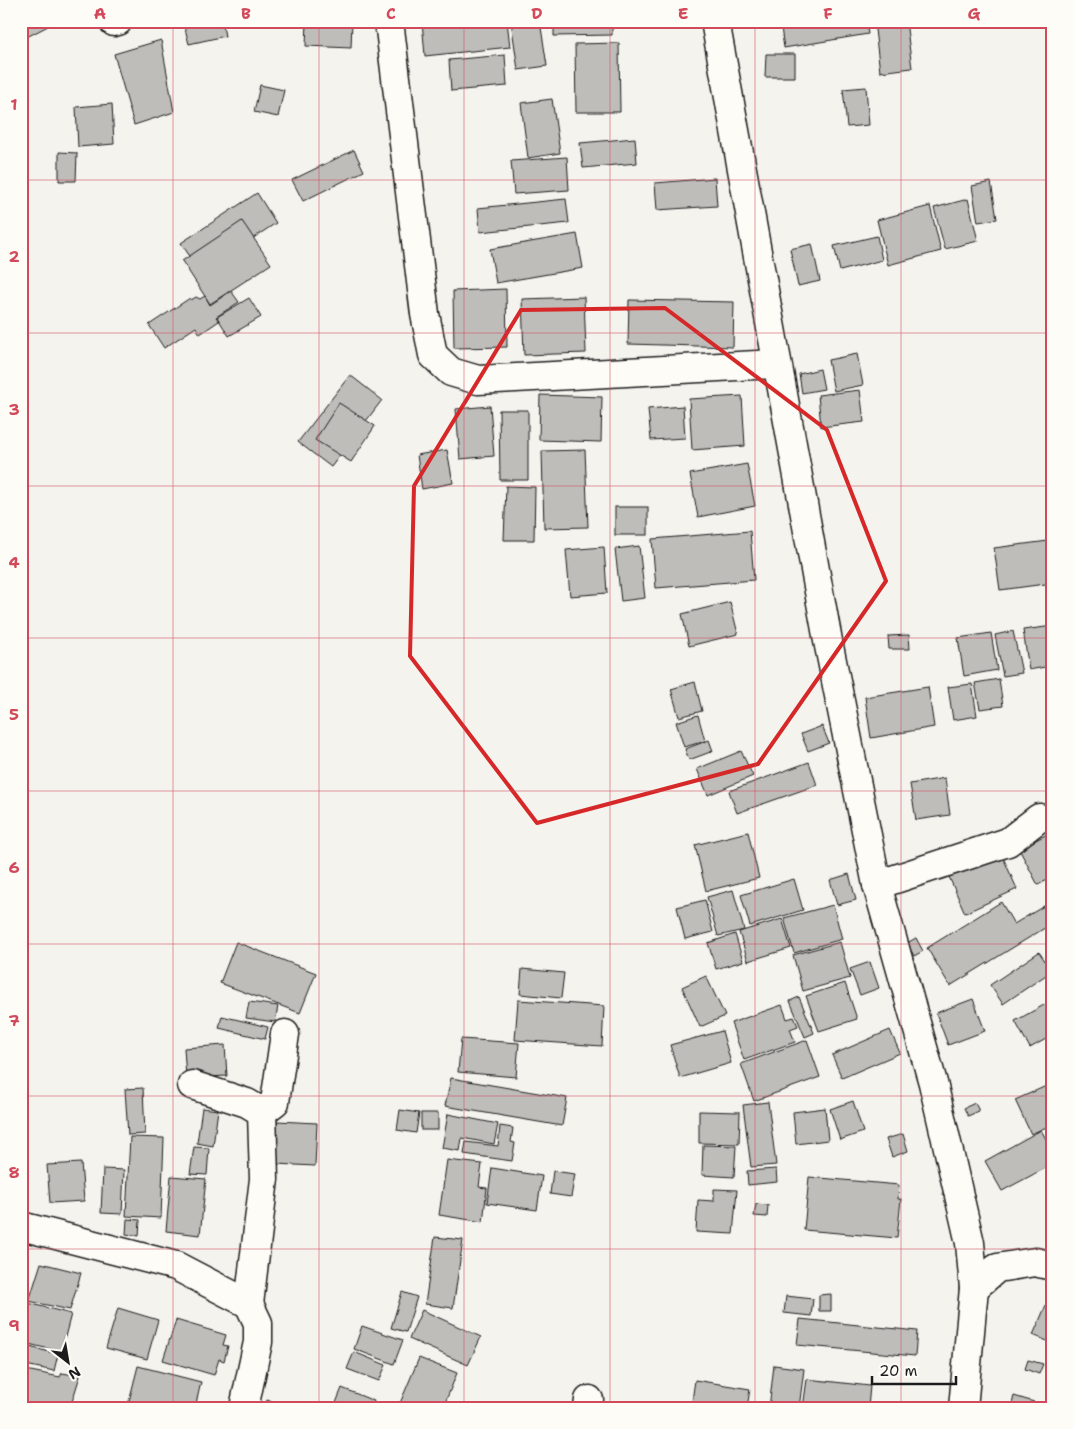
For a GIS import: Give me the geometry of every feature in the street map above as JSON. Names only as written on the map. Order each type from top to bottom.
[{"type":"street","points":[[389,21],[425,314],[433,355],[451,372],[478,380],[776,364]]},
{"type":"street","points":[[714,21],[828,641],[877,885],[934,1083],[970,1242],[974,1288],[963,1408]]},
{"type":"street","points":[[877,885],[1008,842],[1040,818]]},
{"type":"street","points":[[262,1112],[276,1102],[285,1034]]},
{"type":"street","points":[[192,1084],[247,1103],[262,1112]]},
{"type":"street","points":[[244,1408],[258,1342],[258,1323],[249,1304],[264,1179],[262,1112]]},
{"type":"street","points":[[21,1226],[176,1266],[249,1304]]},
{"type":"street","points":[[974,1288],[997,1268],[1035,1262],[1053,1266]]},
{"type":"highlighted area","points":[[665,308],[827,430],[886,581],[758,764],[537,823],[410,656],[414,486],[521,310]]},
{"type":"building","points":[[21,21],[46,21],[48,26],[21,40]]},
{"type":"building","points":[[183,21],[222,21],[225,36],[189,44]]},
{"type":"building","points":[[307,21],[352,21],[351,48],[306,46]]},
{"type":"building","points":[[422,21],[507,21],[510,47],[425,56]]},
{"type":"building","points":[[511,21],[540,21],[547,66],[518,70]]},
{"type":"building","points":[[554,21],[612,21],[612,35],[554,36]]},
{"type":"building","points":[[780,21],[866,21],[868,34],[784,48]]},
{"type":"building","points":[[874,21],[906,21],[912,68],[880,72]]},
{"type":"building","points":[[161,40],[174,112],[134,125],[114,54]]},
{"type":"building","points":[[619,43],[620,112],[576,112],[575,44]]},
{"type":"building","points":[[766,54],[795,54],[795,77],[765,77]]},
{"type":"building","points":[[505,55],[507,86],[451,91],[449,60]]},
{"type":"building","points":[[260,85],[284,90],[278,117],[254,112]]},
{"type":"building","points":[[866,87],[869,125],[847,127],[843,89]]},
{"type":"building","points":[[552,99],[560,153],[528,158],[521,103]]},
{"type":"building","points":[[112,104],[114,144],[78,147],[76,107]]},
{"type":"building","points":[[635,138],[637,163],[583,168],[580,143]]},
{"type":"building","points":[[354,150],[364,171],[303,201],[292,180]]},
{"type":"building","points":[[59,152],[77,153],[76,181],[59,181]]},
{"type":"building","points":[[567,157],[569,190],[514,194],[511,161]]},
{"type":"building","points":[[715,178],[717,206],[657,210],[655,183]]},
{"type":"building","points":[[991,182],[997,219],[978,222],[972,186]]},
{"type":"building","points":[[257,193],[276,223],[201,273],[181,243]]},
{"type":"building","points":[[566,199],[569,223],[480,232],[478,208]]},
{"type":"building","points":[[968,199],[978,241],[945,249],[934,208]]},
{"type":"building","points":[[930,206],[941,251],[888,265],[877,220]]},
{"type":"building","points":[[242,221],[271,264],[210,304],[182,261]]},
{"type":"building","points":[[577,234],[583,268],[496,283],[490,249]]},
{"type":"building","points":[[877,236],[882,260],[840,271],[834,246]]},
{"type":"building","points":[[812,244],[820,281],[798,286],[790,249]]},
{"type":"building","points":[[506,289],[507,347],[454,348],[453,291]]},
{"type":"building","points":[[231,291],[239,302],[216,317],[219,321],[200,334],[196,327],[164,348],[149,325],[190,298],[191,300],[196,297],[200,299],[205,296],[210,305]]},
{"type":"building","points":[[584,297],[586,353],[524,355],[522,299]]},
{"type":"building","points":[[249,298],[261,317],[229,336],[217,317]]},
{"type":"building","points":[[629,300],[734,302],[733,347],[628,344]]},
{"type":"building","points":[[857,354],[863,385],[834,391],[828,360]]},
{"type":"building","points":[[820,369],[824,389],[802,393],[799,374]]},
{"type":"building","points":[[350,375],[382,400],[331,467],[298,442]]},
{"type":"building","points":[[860,390],[864,422],[821,427],[818,395]]},
{"type":"building","points":[[540,395],[602,397],[601,442],[539,440]]},
{"type":"building","points":[[742,396],[745,446],[692,450],[689,399]]},
{"type":"building","points":[[339,403],[375,426],[351,462],[315,440]]},
{"type":"building","points":[[490,406],[494,456],[460,459],[456,409]]},
{"type":"building","points":[[683,406],[685,438],[651,440],[648,409]]},
{"type":"building","points":[[499,410],[528,410],[528,480],[500,480]]},
{"type":"building","points":[[447,450],[453,483],[422,489],[417,455]]},
{"type":"building","points":[[585,450],[588,527],[544,528],[542,451]]},
{"type":"building","points":[[747,464],[755,506],[698,517],[690,474]]},
{"type":"building","points":[[506,486],[535,487],[534,540],[504,540]]},
{"type":"building","points":[[615,507],[648,507],[648,535],[615,535]]},
{"type":"building","points":[[750,531],[754,580],[656,588],[652,539]]},
{"type":"building","points":[[1048,541],[1053,583],[1000,590],[994,548]]},
{"type":"building","points":[[639,546],[645,598],[621,601],[615,549]]},
{"type":"building","points":[[604,547],[607,593],[570,596],[566,550]]},
{"type":"building","points":[[730,602],[738,634],[689,646],[682,614]]},
{"type":"building","points":[[1053,626],[1053,669],[1050,670],[1050,666],[1029,670],[1023,630]]},
{"type":"building","points":[[1013,631],[1022,673],[1003,676],[995,635]]},
{"type":"building","points":[[991,633],[997,670],[964,676],[958,638]]},
{"type":"building","points":[[909,635],[910,649],[889,649],[888,636]]},
{"type":"building","points":[[999,679],[1003,706],[980,709],[975,683]]},
{"type":"building","points":[[695,682],[702,711],[679,717],[671,689]]},
{"type":"building","points":[[972,684],[977,716],[953,720],[948,687]]},
{"type":"building","points":[[928,687],[934,727],[871,738],[865,697]]},
{"type":"building","points":[[698,715],[705,741],[684,747],[676,722]]},
{"type":"building","points":[[822,726],[829,743],[808,751],[801,734]]},
{"type":"building","points":[[709,740],[713,751],[689,760],[685,749]]},
{"type":"building","points":[[741,751],[753,776],[708,795],[697,769]]},
{"type":"building","points":[[809,762],[817,785],[737,813],[729,791]]},
{"type":"building","points":[[945,778],[950,815],[916,820],[910,784]]},
{"type":"building","points":[[1053,831],[1053,877],[1038,885],[1019,849]]},
{"type":"building","points":[[748,832],[759,878],[706,891],[695,845]]},
{"type":"building","points":[[998,846],[1017,889],[965,913],[946,870]]},
{"type":"building","points":[[849,874],[856,900],[837,905],[830,880]]},
{"type":"building","points":[[794,879],[803,910],[750,926],[741,895]]},
{"type":"building","points":[[733,890],[744,930],[718,936],[707,897]]},
{"type":"building","points":[[705,900],[713,932],[685,939],[677,907]]},
{"type":"building","points":[[1001,902],[1014,924],[1049,903],[1053,909],[1053,923],[950,986],[927,948]]},
{"type":"building","points":[[833,905],[842,939],[794,953],[784,918]]},
{"type":"building","points":[[782,919],[791,948],[748,961],[739,932]]},
{"type":"building","points":[[735,934],[743,961],[716,969],[708,943]]},
{"type":"building","points":[[916,938],[923,951],[914,956],[907,943]]},
{"type":"building","points":[[236,942],[316,973],[300,1013],[220,983]]},
{"type":"building","points":[[840,942],[850,978],[803,991],[793,955]]},
{"type":"building","points":[[1039,952],[1052,971],[1003,1004],[990,985]]},
{"type":"building","points":[[870,962],[879,988],[860,995],[850,969]]},
{"type":"building","points":[[522,969],[564,973],[561,998],[520,994]]},
{"type":"building","points":[[706,976],[725,1016],[700,1027],[682,987]]},
{"type":"building","points":[[845,983],[857,1019],[819,1031],[806,996]]},
{"type":"building","points":[[799,997],[814,1033],[805,1037],[790,1001]]},
{"type":"building","points":[[973,999],[985,1031],[948,1045],[936,1013]]},
{"type":"building","points":[[518,1000],[604,1006],[602,1046],[515,1040]]},
{"type":"building","points":[[1053,1000],[1053,1035],[1030,1048],[1015,1021]]},
{"type":"building","points":[[249,1002],[278,1006],[275,1022],[246,1018]]},
{"type":"building","points":[[782,1005],[787,1019],[794,1017],[798,1026],[790,1029],[795,1042],[744,1060],[731,1023]]},
{"type":"building","points":[[222,1016],[268,1027],[265,1039],[219,1028]]},
{"type":"building","points":[[890,1030],[900,1053],[842,1078],[832,1055]]},
{"type":"building","points":[[722,1031],[731,1063],[680,1078],[670,1045]]},
{"type":"building","points":[[461,1039],[519,1043],[516,1077],[458,1072]]},
{"type":"building","points":[[807,1040],[820,1077],[754,1101],[741,1064]]},
{"type":"building","points":[[225,1045],[227,1076],[186,1078],[184,1048]]},
{"type":"building","points":[[451,1078],[567,1098],[562,1126],[445,1106]]},
{"type":"building","points":[[1053,1083],[1053,1124],[1031,1134],[1015,1100]]},
{"type":"building","points":[[143,1088],[145,1134],[128,1135],[125,1089]]},
{"type":"building","points":[[853,1101],[863,1132],[840,1140],[830,1109]]},
{"type":"building","points":[[768,1102],[776,1165],[751,1167],[743,1105]]},
{"type":"building","points":[[975,1103],[979,1111],[968,1116],[964,1108]]},
{"type":"building","points":[[202,1108],[218,1110],[213,1146],[197,1143]]},
{"type":"building","points":[[825,1108],[828,1140],[796,1144],[793,1112]]},
{"type":"building","points":[[400,1110],[419,1113],[416,1133],[397,1130]]},
{"type":"building","points":[[699,1111],[740,1112],[739,1144],[699,1143]]},
{"type":"building","points":[[421,1113],[438,1113],[438,1130],[421,1130]]},
{"type":"building","points":[[448,1114],[498,1124],[494,1144],[462,1138],[460,1151],[442,1148]]},
{"type":"building","points":[[277,1121],[317,1123],[315,1166],[276,1164]]},
{"type":"building","points":[[500,1126],[513,1128],[511,1142],[515,1143],[512,1161],[464,1154],[466,1142],[498,1146]]},
{"type":"building","points":[[1041,1130],[1053,1152],[1053,1164],[1002,1191],[985,1161]]},
{"type":"building","points":[[903,1134],[908,1151],[892,1157],[886,1139]]},
{"type":"building","points":[[130,1137],[164,1138],[161,1218],[126,1216]]},
{"type":"building","points":[[703,1145],[736,1146],[734,1177],[702,1175]]},
{"type":"building","points":[[194,1147],[209,1148],[207,1175],[190,1174]]},
{"type":"building","points":[[447,1160],[482,1164],[479,1187],[487,1188],[483,1222],[439,1215]]},
{"type":"building","points":[[81,1163],[84,1201],[50,1203],[47,1165]]},
{"type":"building","points":[[492,1168],[542,1176],[537,1210],[487,1203]]},
{"type":"building","points":[[103,1169],[124,1170],[122,1214],[101,1213]]},
{"type":"building","points":[[776,1169],[777,1182],[748,1185],[747,1171]]},
{"type":"building","points":[[553,1171],[575,1174],[571,1197],[550,1194]]},
{"type":"building","points":[[171,1176],[206,1179],[200,1235],[166,1231]]},
{"type":"building","points":[[809,1177],[899,1185],[898,1199],[901,1199],[897,1238],[804,1230]]},
{"type":"building","points":[[714,1189],[737,1190],[733,1234],[696,1232],[698,1200],[714,1201]]},
{"type":"building","points":[[756,1204],[768,1205],[767,1217],[754,1216]]},
{"type":"building","points":[[127,1219],[140,1220],[139,1236],[126,1234]]},
{"type":"building","points":[[435,1237],[463,1240],[453,1308],[425,1304]]},
{"type":"building","points":[[41,1263],[81,1273],[70,1310],[29,1301]]},
{"type":"building","points":[[1053,1289],[1053,1340],[1052,1343],[1033,1335]]},
{"type":"building","points":[[402,1292],[417,1297],[406,1332],[391,1328]]},
{"type":"building","points":[[831,1294],[831,1311],[819,1311],[819,1295]]},
{"type":"building","points":[[786,1296],[813,1299],[811,1316],[784,1313]]},
{"type":"building","points":[[28,1303],[71,1314],[61,1352],[21,1342],[21,1329]]},
{"type":"building","points":[[118,1308],[158,1320],[147,1359],[106,1348]]},
{"type":"building","points":[[422,1310],[481,1337],[468,1365],[409,1339]]},
{"type":"building","points":[[800,1319],[917,1331],[915,1356],[797,1345]]},
{"type":"building","points":[[176,1320],[226,1335],[223,1345],[228,1346],[224,1361],[219,1359],[214,1375],[163,1360]]},
{"type":"building","points":[[362,1326],[403,1340],[394,1364],[354,1349]]},
{"type":"building","points":[[21,1345],[58,1354],[54,1371],[21,1364]]},
{"type":"building","points":[[354,1352],[386,1365],[379,1381],[347,1369]]},
{"type":"building","points":[[419,1358],[457,1373],[443,1408],[398,1408]]},
{"type":"building","points":[[1028,1360],[1043,1364],[1039,1374],[1025,1369]]},
{"type":"building","points":[[774,1365],[804,1369],[799,1408],[769,1408]]},
{"type":"building","points":[[138,1366],[201,1382],[195,1408],[140,1408],[128,1405]]},
{"type":"building","points":[[21,1369],[60,1377],[62,1373],[80,1376],[70,1408],[38,1408],[21,1404]]},
{"type":"building","points":[[807,1379],[870,1386],[868,1408],[803,1408]]},
{"type":"building","points":[[695,1380],[750,1389],[747,1408],[691,1408]]},
{"type":"building","points":[[342,1388],[374,1401],[372,1408],[334,1408]]},
{"type":"building","points":[[1014,1396],[1034,1402],[1032,1408],[1011,1408]]},
{"type":"building","points":[[267,1400],[294,1408],[264,1408]]}]
